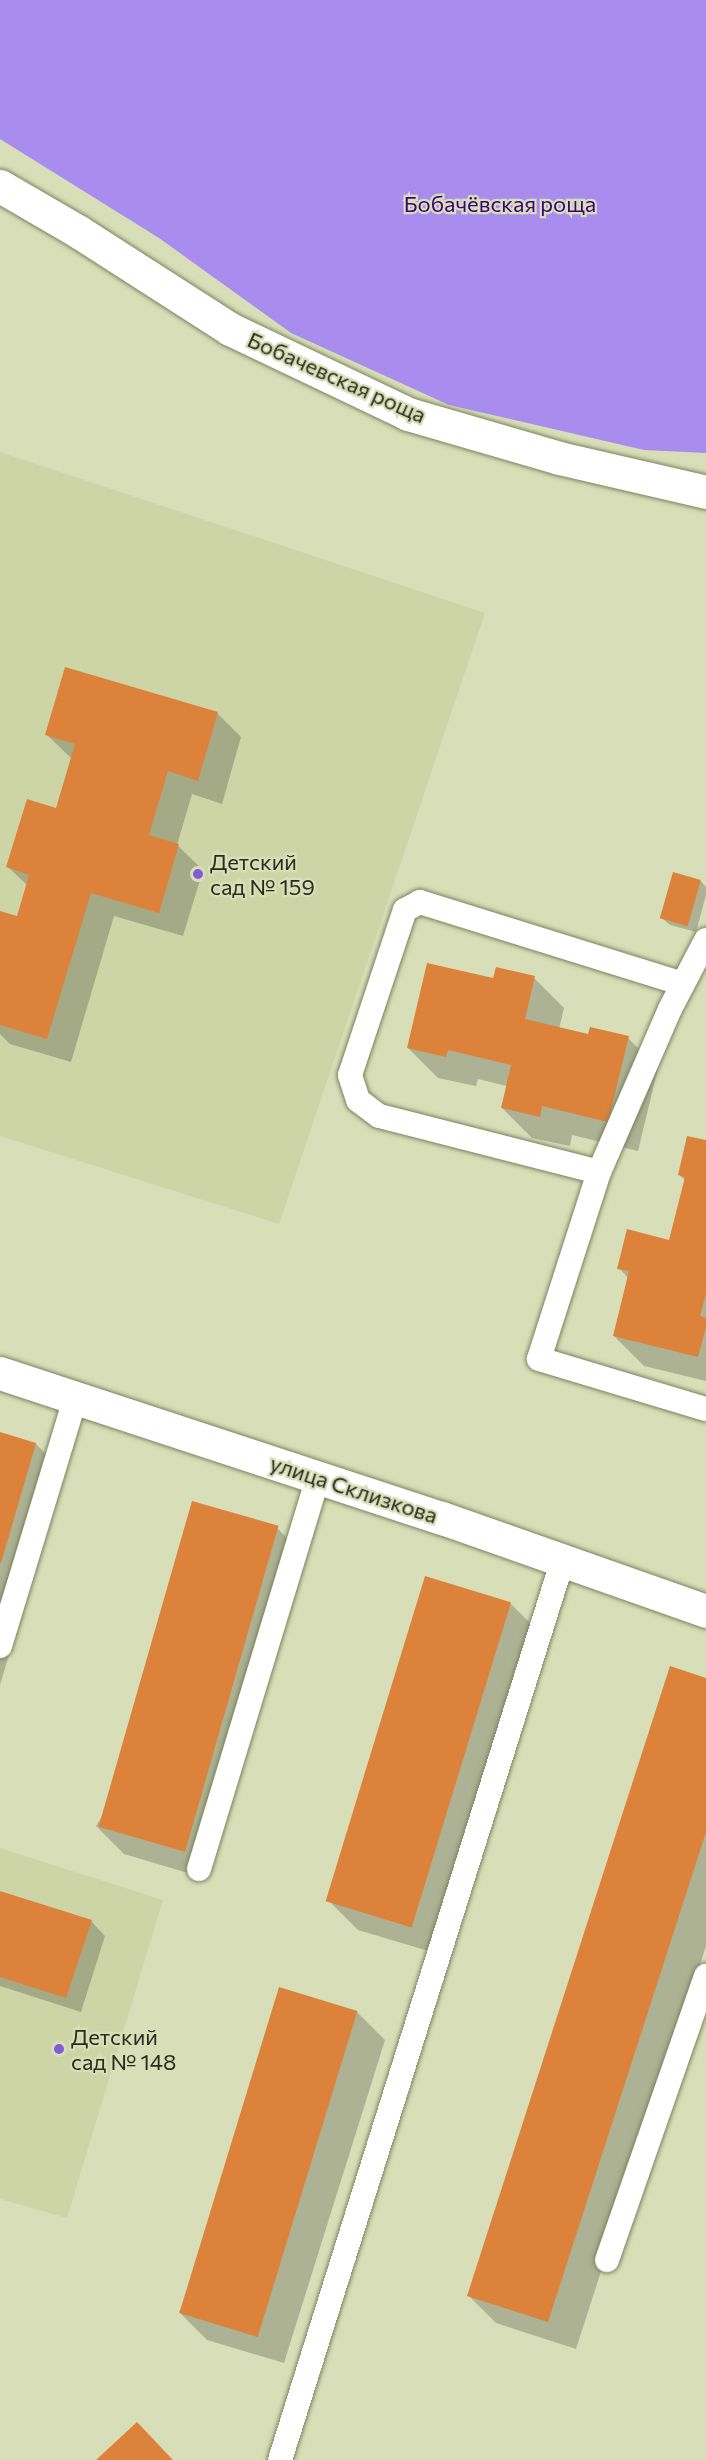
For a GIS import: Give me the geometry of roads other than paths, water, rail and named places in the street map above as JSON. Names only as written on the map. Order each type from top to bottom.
[{"type":"street","name":"Бобачевская роща","points":[[0,186],[79,232],[230,329],[408,414],[559,458],[706,492]]},
{"type":"street","name":"улица Склизкова","points":[[0,1373],[563,1559],[706,1610]]},
{"type":"lane","points":[[599,1172],[379,1116],[358,1100],[350,1075],[405,910],[420,902],[683,984]]},
{"type":"lane","points":[[706,940],[683,984],[599,1172],[539,1359],[706,1409]]},
{"type":"lane","points":[[0,1646],[75,1399]]},
{"type":"lane","points":[[199,1869],[318,1477]]},
{"type":"lane","points":[[280,2460],[563,1559]]},
{"type":"lane","points":[[607,2260],[706,1976]]},
{"type":"place","name":"Детский сад № 159","points":[[198,874]]},
{"type":"place","name":"Детский сад № 148","points":[[59,2049]]},
{"type":"park label","name":"Бобачёвская роща","points":[[500,204]]}]
